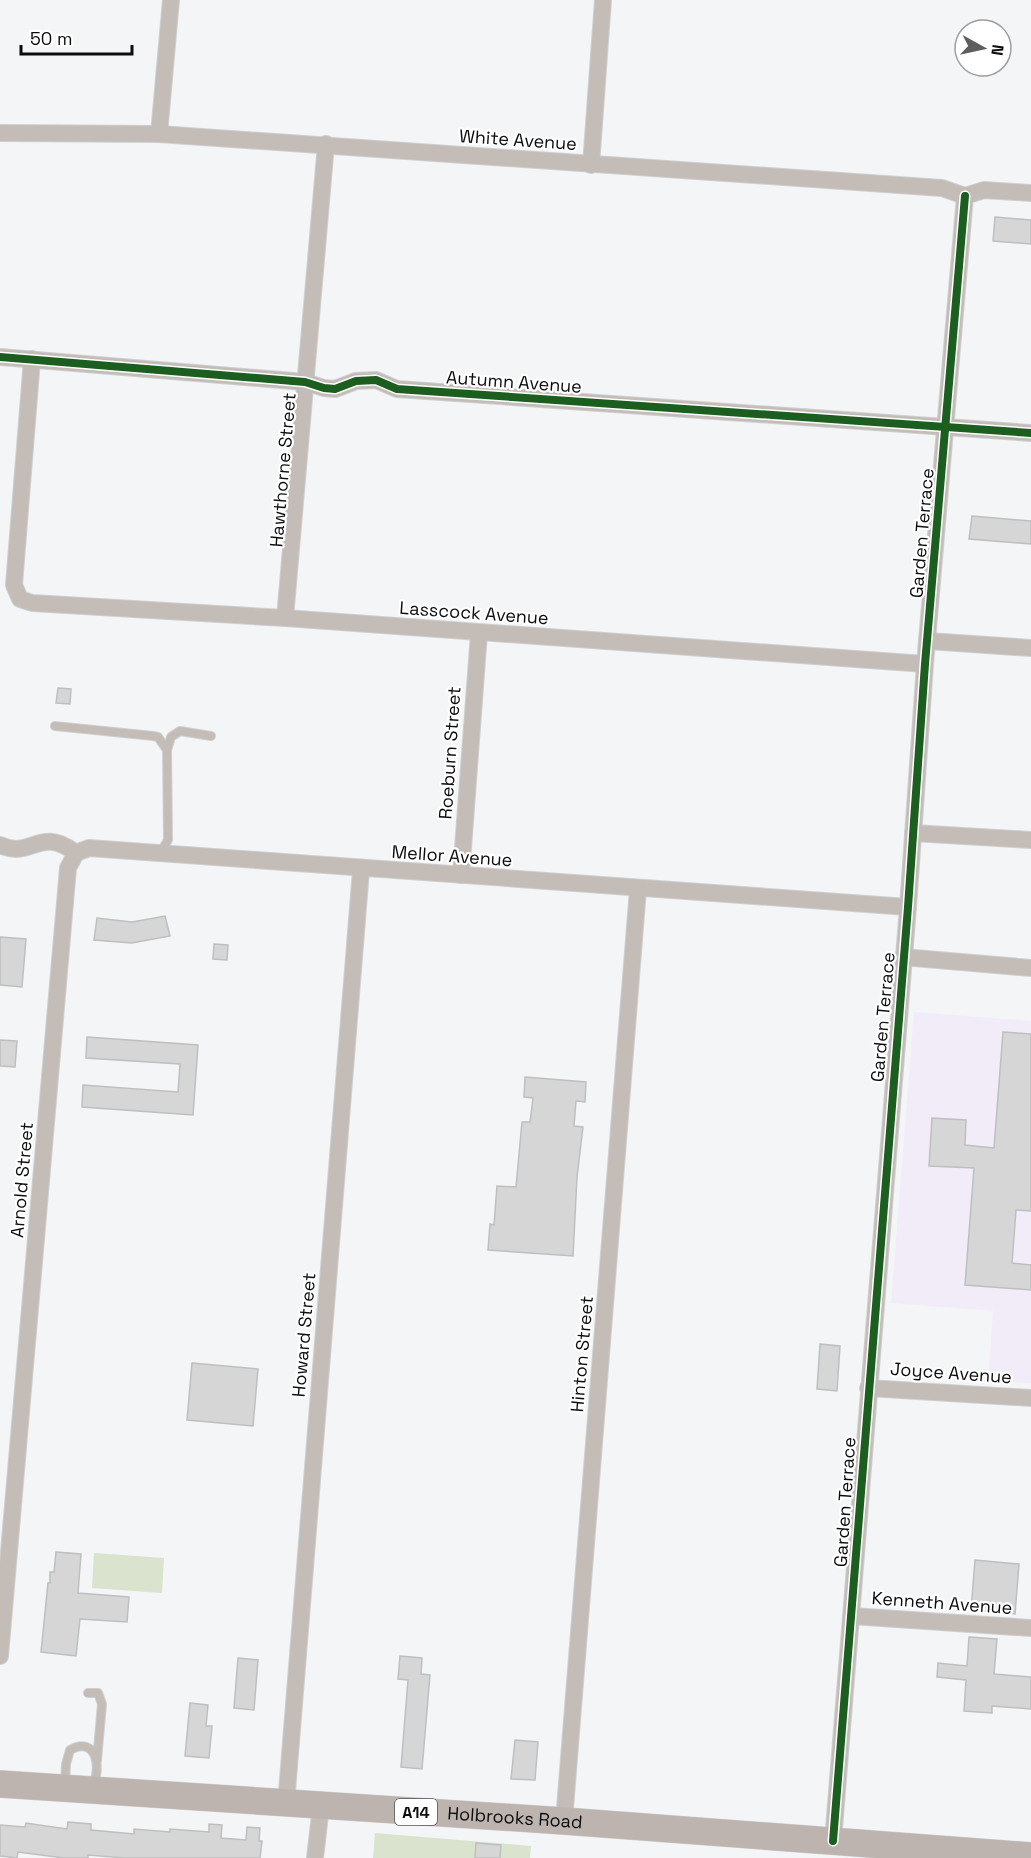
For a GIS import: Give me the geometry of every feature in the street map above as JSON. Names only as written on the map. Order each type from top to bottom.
[{"type":"main road","name":"Holbrooks Road","points":[[0,1784],[832,1841],[911,1853],[1031,1856]]},
{"type":"street","points":[[159,134],[171,0]]},
{"type":"street","points":[[591,165],[603,0]]},
{"type":"street","name":"White Avenue","points":[[0,133],[159,134],[942,188],[965,196],[984,190],[1031,193]]},
{"type":"street","name":"Hawthorne Street","points":[[285,618],[326,144]]},
{"type":"street","name":"Garden Terrace","points":[[832,1841],[914,833],[925,664],[965,196]]},
{"type":"street","name":"Autumn Avenue","points":[[0,357],[305,382],[334,389],[356,381],[376,380],[397,389],[1031,433]]},
{"type":"street","name":"Lasscock Avenue","points":[[32,359],[14,585],[20,599],[32,603],[285,618],[925,664]]},
{"type":"street","name":"Roeburn Street","points":[[461,875],[479,633]]},
{"type":"street","points":[[928,641],[1031,648]]},
{"type":"street","points":[[914,833],[1031,840]]},
{"type":"street","points":[[0,845],[23,849],[45,841],[53,841],[66,845],[76,853]]},
{"type":"street","name":"Mellor Avenue","points":[[76,853],[89,848],[361,870],[908,907]]},
{"type":"street","name":"Arnold Street","points":[[0,1656],[68,868],[76,853]]},
{"type":"street","name":"Howard Street","points":[[286,1804],[361,870]]},
{"type":"street","name":"Hinton Street","points":[[564,1821],[638,889]]},
{"type":"street","points":[[903,957],[1031,968]]},
{"type":"street","name":"Joyce Avenue","points":[[868,1388],[1031,1398]]},
{"type":"street","name":"Kenneth Avenue","points":[[851,1616],[1031,1628]]},
{"type":"street","points":[[315,1858],[321,1806]]},
{"type":"lane","points":[[55,726],[158,737],[167,750]]},
{"type":"lane","points":[[159,854],[168,840],[167,750],[171,737],[180,731],[211,736]]},
{"type":"lane","points":[[88,1693],[98,1693],[102,1704],[96,1780],[78,1789],[66,1764],[70,1750],[77,1747],[89,1749],[97,1761]]},
{"type":"shaded area","points":[[914,1012],[1031,1021],[1031,1383],[988,1381],[993,1311],[891,1303]]},
{"type":"green space","points":[[94,1553],[164,1558],[162,1593],[92,1588]]},
{"type":"green space","points":[[375,1833],[531,1846],[530,1858],[373,1858]]},
{"type":"building","points":[[995,217],[1031,220],[1031,244],[993,241]]},
{"type":"building","points":[[972,516],[1031,521],[1031,544],[969,539]]},
{"type":"building","points":[[58,688],[71,689],[70,704],[56,703]]},
{"type":"building","points":[[165,916],[170,936],[132,943],[94,940],[97,918],[132,922]]},
{"type":"building","points":[[0,937],[26,939],[22,987],[0,985]]},
{"type":"building","points":[[214,944],[228,945],[227,960],[213,959]]},
{"type":"building","points":[[1003,1032],[1031,1034],[1031,1211],[1016,1210],[1012,1263],[1031,1265],[1031,1290],[965,1285],[974,1168],[929,1166],[932,1118],[966,1120],[965,1145],[994,1148]]},
{"type":"building","points":[[87,1037],[198,1045],[193,1115],[82,1107],[83,1085],[178,1092],[180,1064],[86,1058]]},
{"type":"building","points":[[0,1040],[17,1041],[15,1067],[0,1066]]},
{"type":"building","points":[[525,1077],[586,1082],[585,1102],[576,1101],[574,1126],[583,1127],[577,1177],[573,1256],[488,1250],[490,1224],[494,1225],[497,1186],[516,1187],[522,1122],[530,1122],[533,1098],[524,1097]]},
{"type":"building","points":[[820,1344],[840,1346],[837,1391],[817,1389]]},
{"type":"building","points":[[192,1363],[258,1369],[253,1426],[187,1420]]},
{"type":"building","points":[[56,1552],[81,1554],[78,1593],[129,1597],[127,1622],[80,1619],[76,1656],[41,1652],[48,1583],[50,1583],[50,1572],[54,1572]]},
{"type":"building","points":[[975,1560],[1019,1564],[1015,1614],[971,1610]]},
{"type":"building","points":[[969,1637],[997,1639],[994,1674],[1031,1677],[1031,1709],[992,1706],[992,1713],[964,1711],[966,1680],[937,1677],[938,1663],[967,1666]]},
{"type":"building","points":[[400,1656],[422,1658],[421,1674],[430,1675],[422,1769],[401,1767],[408,1680],[398,1679]]},
{"type":"building","points":[[238,1658],[258,1660],[254,1710],[234,1708]]},
{"type":"building","points":[[190,1703],[208,1705],[206,1726],[212,1726],[209,1758],[185,1756]]},
{"type":"building","points":[[515,1740],[538,1742],[535,1780],[511,1779]]},
{"type":"building","points":[[68,1822],[91,1824],[91,1830],[134,1834],[134,1829],[209,1832],[209,1824],[222,1825],[221,1838],[246,1840],[247,1827],[260,1828],[259,1841],[262,1841],[260,1858],[125,1858],[88,1855],[88,1858],[64,1858],[18,1852],[17,1858],[0,1856],[0,1825],[25,1827],[26,1823],[67,1829]]},
{"type":"building","points":[[476,1843],[501,1845],[500,1858],[475,1858]]},
{"type":"cycle path","points":[[833,1841],[908,907],[925,664],[965,196]]},
{"type":"cycle path","points":[[0,357],[305,382],[335,389],[356,381],[376,380],[397,389],[1031,433]]}]
